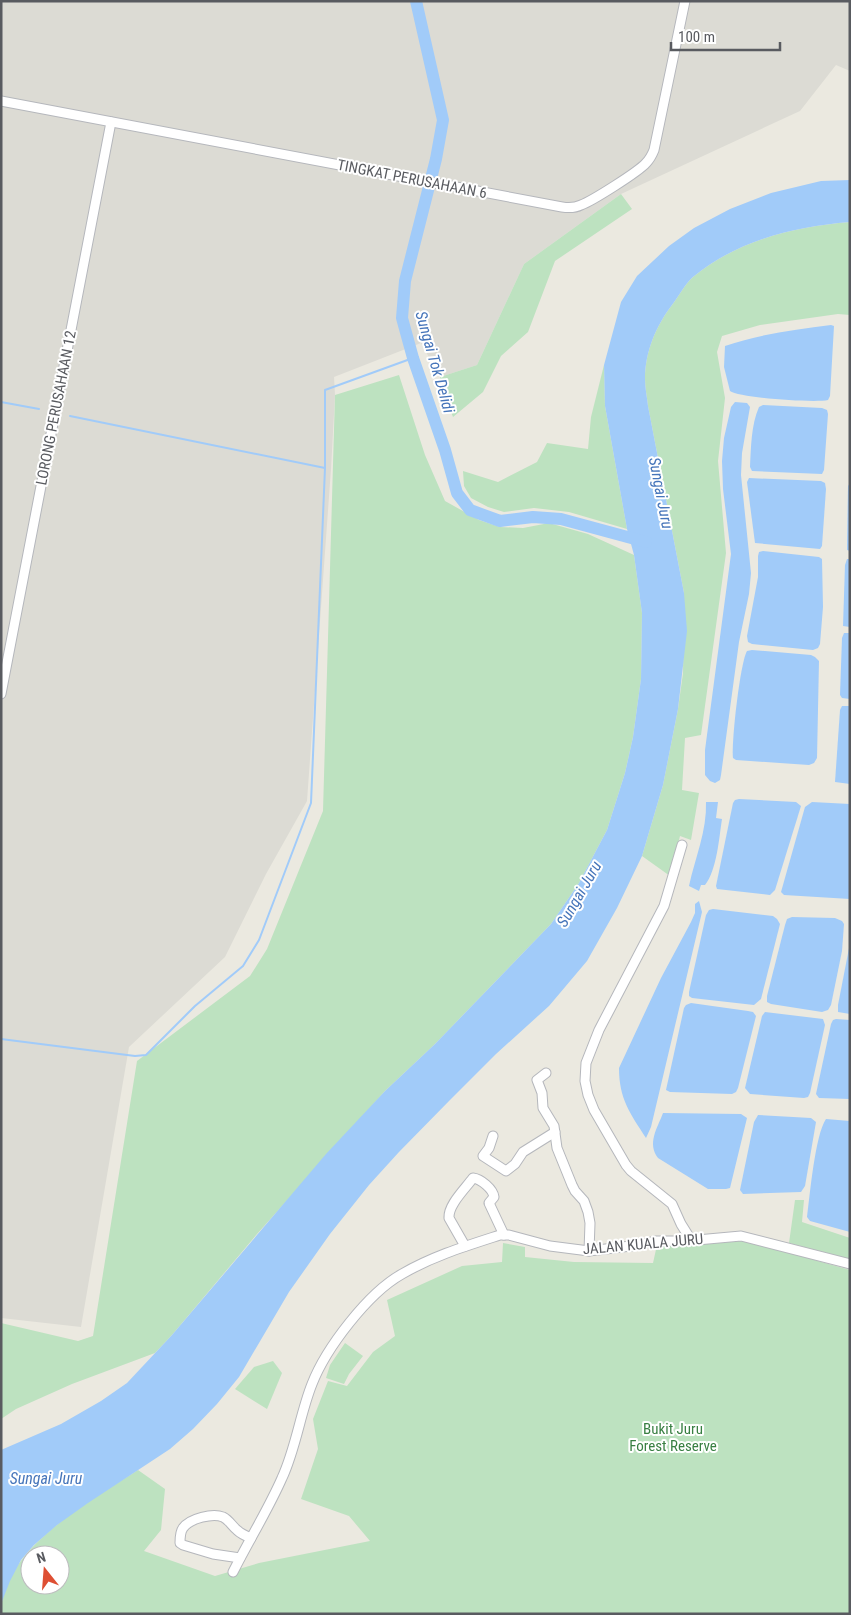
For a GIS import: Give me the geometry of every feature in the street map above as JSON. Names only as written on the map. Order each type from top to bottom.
[{"type":"street","name":"TINGKAT PERUSAHAAN 6","points":[[1,101],[571,208],[584,204],[640,169],[650,158],[654,150],[685,1]]},
{"type":"street","name":"LORONG PERUSAHAAN 12","points":[[1,694],[111,122]]},
{"type":"street","points":[[682,845],[664,906],[599,1030],[586,1063],[585,1081],[594,1110],[626,1164],[631,1171],[672,1204],[691,1240]]},
{"type":"street","points":[[546,1072],[537,1080],[542,1093],[543,1108],[554,1126],[557,1148],[575,1192],[584,1201],[588,1212],[590,1223],[589,1251]]},
{"type":"street","points":[[493,1136],[489,1148],[483,1156],[506,1171],[515,1164],[522,1152],[555,1132]]},
{"type":"street","points":[[233,1572],[282,1478],[292,1453],[312,1383],[333,1344],[342,1332],[380,1289],[400,1275],[438,1256],[504,1234],[488,1203],[494,1197],[493,1192],[477,1178],[473,1178],[450,1209],[450,1218],[465,1246]]},
{"type":"street","name":"JALAN KUALA JURU","points":[[504,1234],[550,1246],[589,1251],[639,1245],[655,1241],[741,1236],[850,1264]]},
{"type":"street","points":[[240,1558],[213,1554],[183,1545],[180,1543],[180,1536],[183,1527],[193,1520],[212,1515],[222,1516],[236,1530],[250,1538]]},
{"type":"shaded area","points":[[1,1],[850,1],[850,71],[836,65],[800,111],[621,194],[524,264],[477,365],[440,377],[421,343],[334,377],[335,395],[331,469],[307,801],[266,874],[225,957],[129,1047],[81,1327],[1,1318]]},
{"type":"green space","points":[[621,194],[632,209],[555,261],[528,332],[501,356],[483,392],[453,417],[440,377],[477,365],[524,264]]},
{"type":"green space","points":[[850,222],[850,315],[838,314],[760,325],[722,336],[717,352],[725,398],[718,461],[726,553],[701,735],[685,738],[682,790],[699,793],[691,840],[680,836],[670,876],[642,856],[663,785],[683,673],[684,593],[648,406],[645,379],[649,349],[666,313],[693,277],[710,264],[747,245],[787,232]]},
{"type":"green space","points":[[604,365],[605,406],[627,529],[569,512],[534,508],[504,512],[488,507],[471,498],[464,486],[463,471],[498,482],[537,462],[547,443],[588,449],[591,417]]},
{"type":"green space","points":[[399,375],[425,455],[445,501],[479,520],[500,527],[523,528],[549,523],[588,534],[634,555],[642,613],[641,679],[633,737],[625,773],[607,830],[579,883],[551,924],[435,1044],[385,1091],[257,1234],[155,1353],[72,1384],[16,1409],[1,1419],[1,1323],[78,1341],[93,1336],[137,1061],[250,976],[267,949],[323,811],[335,395]]},
{"type":"green space","points":[[795,1200],[804,1200],[802,1222],[850,1238],[850,1259],[789,1243]]},
{"type":"green space","name":"Bukit Juru Forest Reserve","points":[[743,1240],[850,1270],[850,1614],[1,1614],[5,1590],[20,1563],[20,1595],[70,1595],[70,1545],[35,1545],[74,1512],[138,1470],[165,1489],[161,1530],[144,1551],[215,1576],[259,1563],[370,1541],[349,1516],[301,1499],[318,1449],[313,1419],[328,1381],[347,1386],[373,1352],[395,1336],[387,1300],[462,1266],[502,1262],[503,1243],[525,1247],[525,1257],[574,1262],[653,1263],[657,1245]]},
{"type":"green space","points":[[345,1343],[363,1356],[344,1384],[326,1378],[330,1365]]},
{"type":"green space","points":[[273,1361],[282,1373],[267,1409],[235,1389],[254,1367]]},
{"type":"water","name":"Sungai Juru","points":[[850,180],[850,222],[787,232],[767,238],[747,245],[710,264],[687,283],[666,313],[649,349],[645,379],[648,406],[684,593],[687,631],[678,709],[663,785],[642,856],[617,908],[587,961],[549,1006],[496,1054],[369,1185],[330,1234],[289,1292],[239,1377],[193,1429],[170,1449],[57,1525],[34,1545],[20,1545],[20,1562],[1,1604],[1,1450],[61,1424],[101,1401],[127,1383],[172,1335],[326,1154],[385,1091],[435,1044],[551,924],[579,883],[607,830],[625,773],[633,737],[641,679],[642,613],[634,555],[627,529],[605,406],[604,365],[621,302],[637,276],[669,246],[694,228],[730,209],[771,193],[821,181]]},
{"type":"water","points":[[834,326],[830,396],[828,400],[778,399],[747,396],[730,391],[724,367],[725,346],[764,335]]},
{"type":"water","points":[[735,402],[747,403],[750,407],[742,453],[741,475],[751,573],[749,594],[739,642],[721,775],[720,780],[715,783],[710,781],[705,775],[705,750],[731,554],[723,489],[722,461],[724,438],[731,407]]},
{"type":"water","points":[[763,405],[822,408],[827,410],[824,470],[822,474],[752,471],[750,467],[753,429],[756,414],[759,407]]},
{"type":"water","points":[[749,478],[821,481],[825,483],[822,546],[820,549],[755,543],[747,482]]},
{"type":"water","points":[[850,483],[850,551],[847,550],[847,545],[848,486]]},
{"type":"water","points":[[759,552],[819,557],[822,559],[823,607],[820,644],[818,648],[813,650],[748,642],[747,636],[758,577],[758,556]]},
{"type":"water","points":[[847,559],[850,559],[850,627],[843,626],[845,565]]},
{"type":"water","points":[[844,633],[850,633],[850,699],[842,698],[840,695],[842,638]]},
{"type":"water","points":[[747,651],[811,655],[819,661],[817,758],[814,763],[809,765],[736,760],[733,758],[739,686],[744,658]]},
{"type":"water","points":[[842,706],[850,706],[850,784],[835,782],[840,710]]},
{"type":"water","points":[[739,799],[796,802],[801,806],[775,890],[770,895],[717,889],[716,886],[733,803]]},
{"type":"water","points":[[706,802],[718,802],[716,818],[722,819],[717,854],[712,871],[709,879],[705,885],[701,885],[699,891],[689,886],[703,834]]},
{"type":"water","points":[[812,802],[850,804],[850,899],[784,895],[781,892],[805,807]]},
{"type":"water","points":[[699,901],[702,912],[651,1127],[646,1138],[626,1105],[621,1088],[619,1068],[661,978],[691,922],[695,913],[695,904]]},
{"type":"water","points":[[709,910],[773,916],[780,924],[761,999],[754,1005],[692,998],[689,996],[706,915]]},
{"type":"water","points":[[792,917],[835,918],[844,924],[842,951],[831,1005],[828,1010],[822,1012],[767,1002],[785,925],[787,919]]},
{"type":"water","points":[[850,943],[850,1014],[838,1012],[838,1005]]},
{"type":"water","points":[[691,1003],[753,1012],[756,1016],[738,1088],[732,1094],[670,1092],[666,1090],[684,1008]]},
{"type":"water","points":[[765,1012],[823,1019],[825,1025],[808,1097],[750,1094],[745,1088],[762,1016]]},
{"type":"water","points":[[836,1019],[850,1020],[850,1099],[819,1098],[816,1094],[831,1024]]},
{"type":"water","points":[[663,1113],[741,1114],[747,1118],[730,1188],[708,1189],[658,1158],[653,1147],[653,1141]]},
{"type":"water","points":[[758,1115],[811,1118],[816,1122],[805,1186],[801,1192],[743,1194],[740,1190],[754,1122]]},
{"type":"water","points":[[826,1119],[850,1121],[850,1232],[810,1221],[807,1217],[816,1151]]},
{"type":"waterway","name":"Sungai Tok Delidi","points":[[416,1],[443,120],[436,159],[405,281],[402,318],[457,493],[470,510],[500,521],[533,517],[561,519],[646,542]]},
{"type":"waterway","points":[[1,1039],[135,1056],[146,1055],[195,1006],[243,966],[259,940],[311,803],[325,468],[325,390],[413,358]]},
{"type":"waterway","points":[[1,402],[39,409]]},
{"type":"waterway","points":[[70,416],[325,468]]}]
